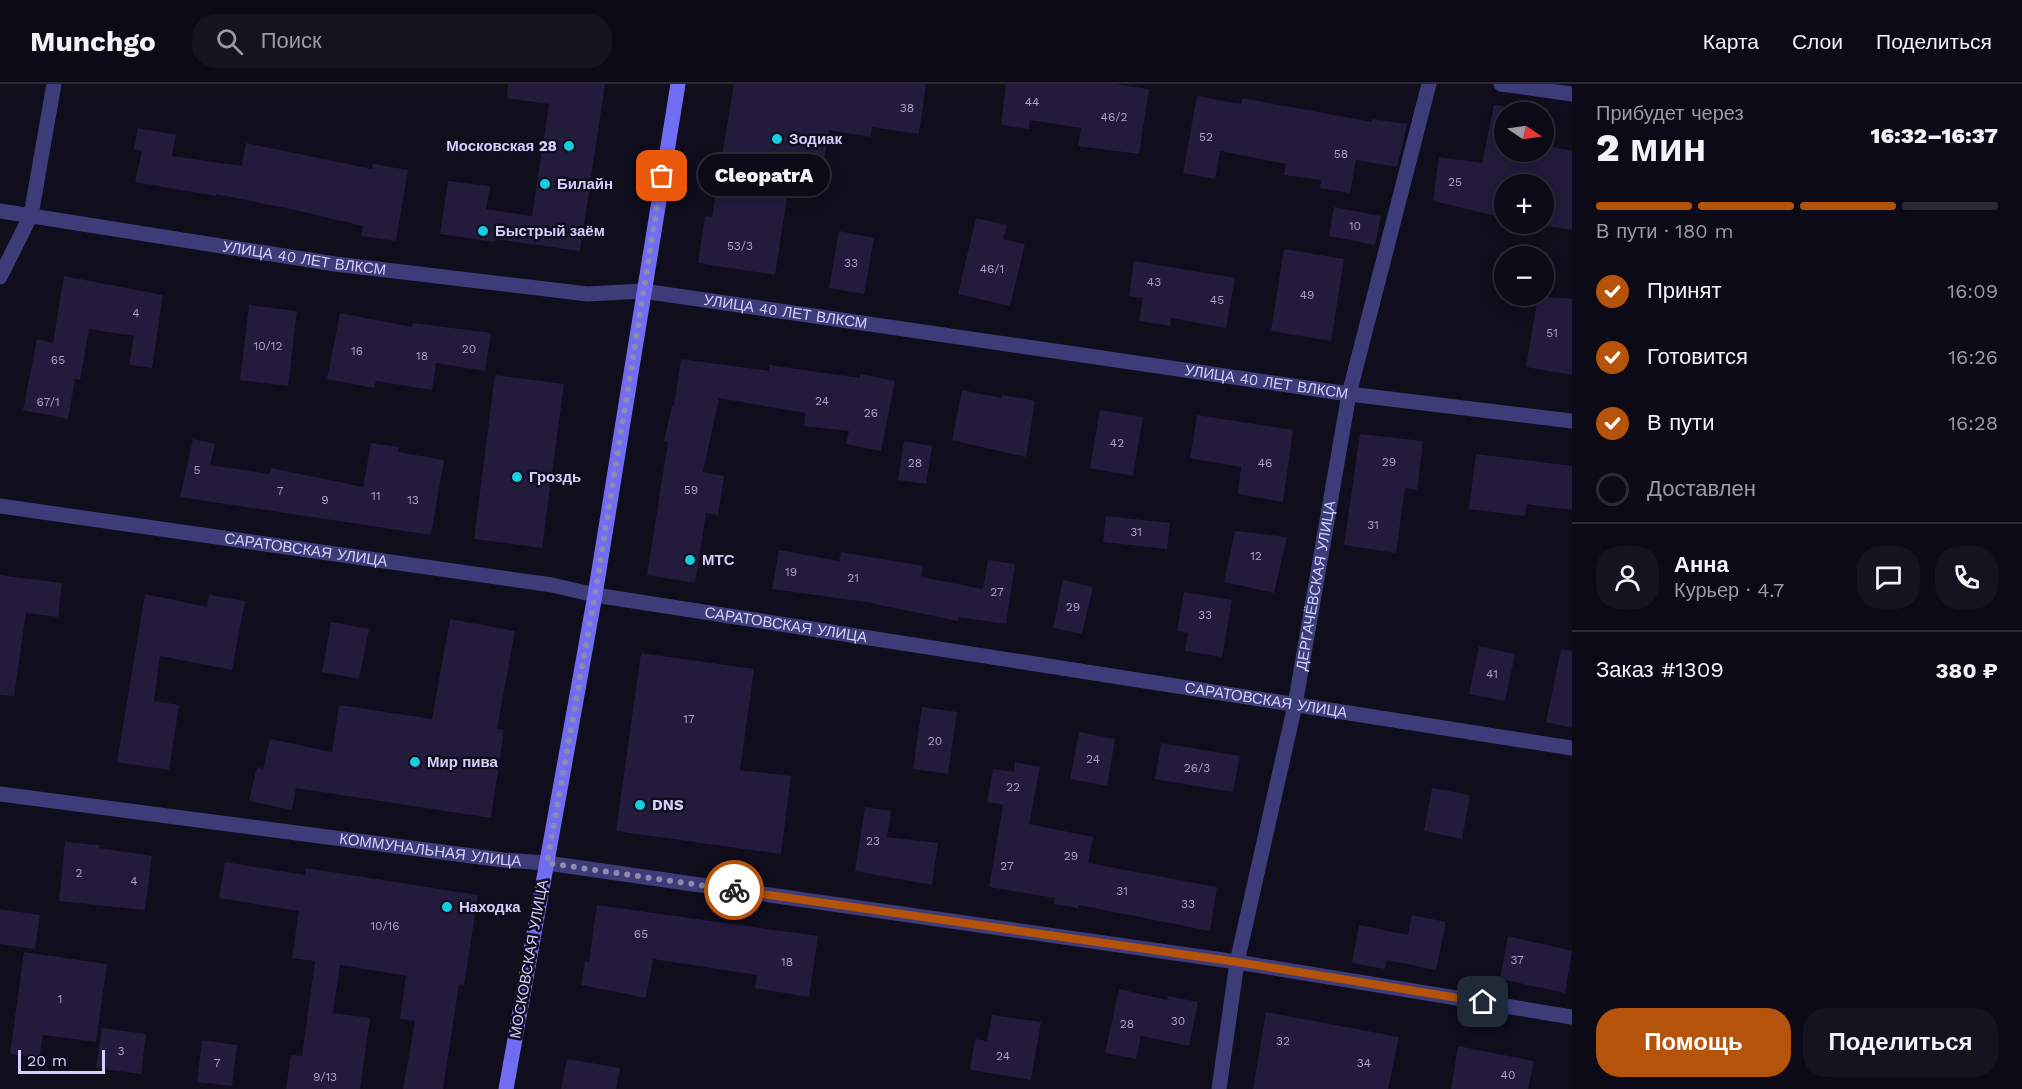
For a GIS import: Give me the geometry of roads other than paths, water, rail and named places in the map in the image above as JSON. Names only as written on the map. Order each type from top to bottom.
[{"type":"main road","name":"МОСКОВСКАЯ УЛИЦА","points":[[506,1089],[595,595],[678,84]]},
{"type":"street","points":[[0,277],[31,215],[54,84]]},
{"type":"street","name":"ДЕРГАЧЁВСКАЯ УЛИЦА","points":[[1219,1089],[1237,962],[1294,705],[1349,394],[1429,84]]},
{"type":"street","points":[[1501,84],[1572,94]]},
{"type":"street","name":"УЛИЦА 40 ЛЕТ ВЛКСМ","points":[[0,211],[334,264],[588,294],[643,291],[1349,394],[1572,421]]},
{"type":"street","name":"САРАТОВСКАЯ УЛИЦА","points":[[0,506],[552,585],[595,595],[1572,748]]},
{"type":"street","name":"КОММУНАЛЬНАЯ УЛИЦА","points":[[0,794],[503,860],[547,863],[1237,962],[1572,1017]]},
{"type":"place","name":"Зодиак","points":[[777,139]]},
{"type":"place","name":"Московская 28","points":[[569,146]]},
{"type":"place","name":"CleopatrA","points":[[662,176]]},
{"type":"place","name":"Билайн","points":[[545,184]]},
{"type":"place","name":"Быстрый заём","points":[[483,231]]},
{"type":"place","name":"Гроздь","points":[[517,477]]},
{"type":"place","name":"МТС","points":[[690,560]]},
{"type":"place","name":"Мир пива","points":[[415,762]]},
{"type":"place","name":"DNS","points":[[640,805]]},
{"type":"place","name":"Находка","points":[[447,907]]}]
